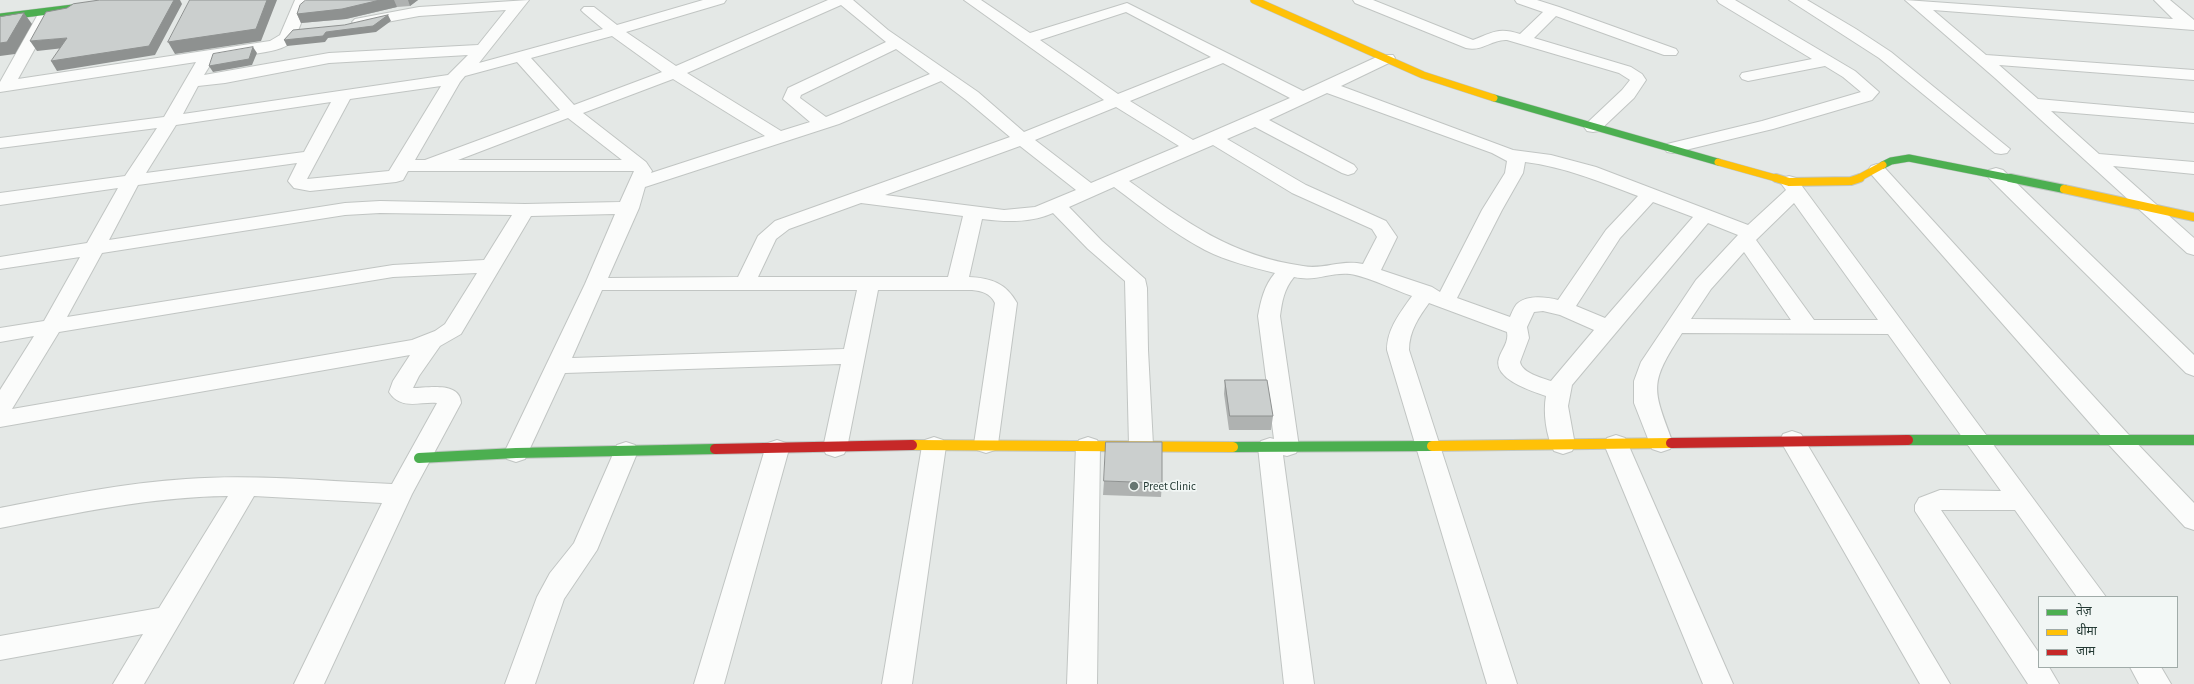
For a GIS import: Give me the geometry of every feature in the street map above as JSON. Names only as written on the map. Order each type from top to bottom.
[{"type":"street","points":[[0,11],[87,0]]},
{"type":"street","points":[[0,17],[138,0]]},
{"type":"street","points":[[287,66],[292,34],[302,0]]},
{"type":"street","points":[[0,143],[170,121],[343,96],[457,76],[520,56],[614,31],[693,3],[719,0]]},
{"type":"street","points":[[343,96],[298,181],[302,184],[321,184],[430,164],[674,73],[840,0]]},
{"type":"street","points":[[844,0],[897,43],[972,96],[1022,139],[1089,191]]},
{"type":"street","points":[[971,0],[1116,100],[1192,147]]},
{"type":"street","points":[[1111,0],[1127,6],[1301,97]]},
{"type":"street","points":[[1254,0],[1442,83],[1593,127],[1673,148],[1793,186],[1852,181],[1862,178],[1877,170],[1891,160],[1908,158],[1996,174],[2194,217]]},
{"type":"street","points":[[1360,0],[1472,45],[1477,45],[1496,34],[1523,40],[1625,70],[1636,77],[1638,80],[1628,94],[1593,127]]},
{"type":"street","points":[[1522,0],[1670,52]]},
{"type":"street","points":[[1673,148],[1767,125],[1870,94],[1871,92],[1865,85],[1827,61],[1724,0]]},
{"type":"street","points":[[1796,0],[1851,32],[1885,55],[2001,149]]},
{"type":"street","points":[[2161,0],[2190,25]]},
{"type":"street","points":[[1915,2],[2190,25]]},
{"type":"street","points":[[1915,2],[2033,104],[2194,249]]},
{"type":"street","points":[[346,25],[397,13],[521,3]]},
{"type":"street","points":[[380,207],[399,170],[457,76],[483,49],[521,3]]},
{"type":"street","points":[[1028,39],[1127,6]]},
{"type":"street","points":[[589,10],[614,31],[674,73],[739,111],[778,137]]},
{"type":"street","points":[[1523,40],[1554,10]]},
{"type":"street","points":[[3,87],[48,12]]},
{"type":"street","points":[[3,87],[165,55],[208,55],[266,46],[292,34]]},
{"type":"street","points":[[823,123],[791,99],[794,92],[897,43]]},
{"type":"street","points":[[191,82],[225,78],[342,57],[483,49]]},
{"type":"street","points":[[0,410],[51,327],[132,180],[170,121],[191,82],[208,55]]},
{"type":"street","points":[[520,56],[571,112],[640,174]]},
{"type":"street","points":[[745,283],[768,236],[782,225],[1022,139],[1224,57]]},
{"type":"street","points":[[859,197],[974,213],[1023,216],[1056,206],[1256,120],[1301,97],[1387,58]]},
{"type":"street","points":[[1982,59],[2194,75]]},
{"type":"street","points":[[1748,76],[1827,61]]},
{"type":"street","points":[[430,164],[640,174],[778,137],[823,123],[875,104],[942,75]]},
{"type":"street","points":[[1325,86],[1512,155],[1568,165],[1650,194],[1705,215],[1748,236],[1807,326]]},
{"type":"street","points":[[2033,104],[2194,118]]},
{"type":"street","points":[[1256,120],[1348,170]]},
{"type":"street","points":[[1214,138],[1299,189],[1378,224],[1386,233],[1386,237],[1369,273]]},
{"type":"street","points":[[1446,300],[1492,210],[1514,173],[1517,164],[1512,155]]},
{"type":"street","points":[[0,199],[311,156]]},
{"type":"street","points":[[2094,159],[2194,168]]},
{"type":"street","points":[[1877,170],[2119,440],[2194,520]]},
{"type":"street","points":[[516,453],[629,208],[640,174]]},
{"type":"street","points":[[1996,174],[2194,368]]},
{"type":"street","points":[[1116,180],[1212,246],[1235,255],[1289,270],[1318,274],[1330,268],[1346,266],[1425,292],[1516,327],[1519,332],[1519,338],[1509,363],[1513,372],[1528,381],[1558,391]]},
{"type":"street","points":[[1661,443],[1646,403],[1644,381],[1652,362],[1703,285],[1793,186]]},
{"type":"street","points":[[1793,186],[2091,596]]},
{"type":"street","points":[[1563,309],[1613,234],[1650,194]]},
{"type":"street","points":[[1056,206],[1095,245],[1135,279],[1137,288],[1137,350],[1141,445]]},
{"type":"street","points":[[0,263],[345,209],[380,207],[525,210],[629,208]]},
{"type":"street","points":[[0,419],[416,346],[431,342],[453,329],[525,210]]},
{"type":"street","points":[[957,283],[974,213]]},
{"type":"street","points":[[1562,445],[1555,406],[1558,391],[1562,382],[1606,328],[1705,215]]},
{"type":"street","points":[[0,335],[392,272],[491,266]]},
{"type":"street","points":[[1289,270],[1278,283],[1271,302],[1269,316],[1299,684]]},
{"type":"street","points":[[835,448],[869,283]]},
{"type":"street","points":[[595,284],[957,283],[994,287],[1003,294],[1006,303],[986,444]]},
{"type":"street","points":[[1425,292],[1400,332],[1397,343],[1502,684]]},
{"type":"street","points":[[1516,327],[1525,308],[1530,305],[1545,303],[1563,309],[1606,328]]},
{"type":"street","points":[[1677,326],[1896,327]]},
{"type":"street","points":[[309,684],[399,494],[448,408],[449,399],[443,395],[404,394],[401,388],[431,342]]},
{"type":"street","points":[[557,366],[853,356]]},
{"type":"street","points":[[419,458],[516,453],[986,444],[1279,447],[1562,445],[1792,440],[2194,440]]},
{"type":"street","points":[[1792,440],[1935,684]]},
{"type":"street","points":[[1616,444],[1718,684]]},
{"type":"street","points":[[897,684],[934,446]]},
{"type":"street","points":[[1082,684],[1088,446]]},
{"type":"street","points":[[709,684],[777,449]]},
{"type":"street","points":[[520,684],[551,597],[560,581],[584,550],[626,451]]},
{"type":"street","points":[[0,518],[136,494],[186,488],[247,487],[399,494]]},
{"type":"street","points":[[128,684],[247,487]]},
{"type":"street","points":[[2022,501],[1940,500],[1928,505],[1928,511],[2044,684]]},
{"type":"street","points":[[0,648],[167,618]]},
{"type":"street","points":[[2145,668],[2156,684]]},
{"type":"building","points":[[100,0],[174,0],[149,46],[51,61],[67,38],[30,41],[46,12],[67,8],[73,4]]},
{"type":"building","points":[[190,0],[267,0],[256,29],[168,42]]},
{"type":"building","points":[[306,0],[380,0],[342,9],[297,14],[300,5]]},
{"type":"building","points":[[24,13],[7,42],[0,43],[0,17]]},
{"type":"building","points":[[388,15],[373,26],[326,32],[323,36],[284,40],[293,30],[344,25]]},
{"type":"building","points":[[253,47],[249,59],[209,66],[213,54]]},
{"type":"building","points":[[1225,380],[1267,380],[1273,416],[1230,416]]},
{"type":"building","points":[[1106,442],[1162,442],[1162,483],[1104,481]]},
{"type":"traffic: fast","points":[[0,17],[137,0]]},
{"type":"traffic: fast","points":[[1494,98],[1718,162]]},
{"type":"traffic: fast","points":[[1883,165],[1891,161],[1909,158],[2064,189]]},
{"type":"traffic: fast","points":[[1908,440],[2194,440]]},
{"type":"traffic: fast","points":[[1233,447],[1432,446]]},
{"type":"traffic: fast","points":[[419,458],[516,453],[715,449]]},
{"type":"traffic: slow","points":[[1254,0],[1423,75],[1494,98]]},
{"type":"traffic: slow","points":[[1718,162],[1789,182],[1851,181],[1861,178],[1883,165]]},
{"type":"traffic: slow","points":[[2064,189],[2194,217]]},
{"type":"traffic: slow","points":[[1432,446],[1671,443]]},
{"type":"traffic: slow","points":[[912,445],[986,444],[1233,447]]},
{"type":"traffic: jam","points":[[1671,443],[1908,440]]},
{"type":"traffic: jam","points":[[715,449],[912,445]]},
{"type":"place","name":"Preet Clinic","points":[[1134,486]]}]
